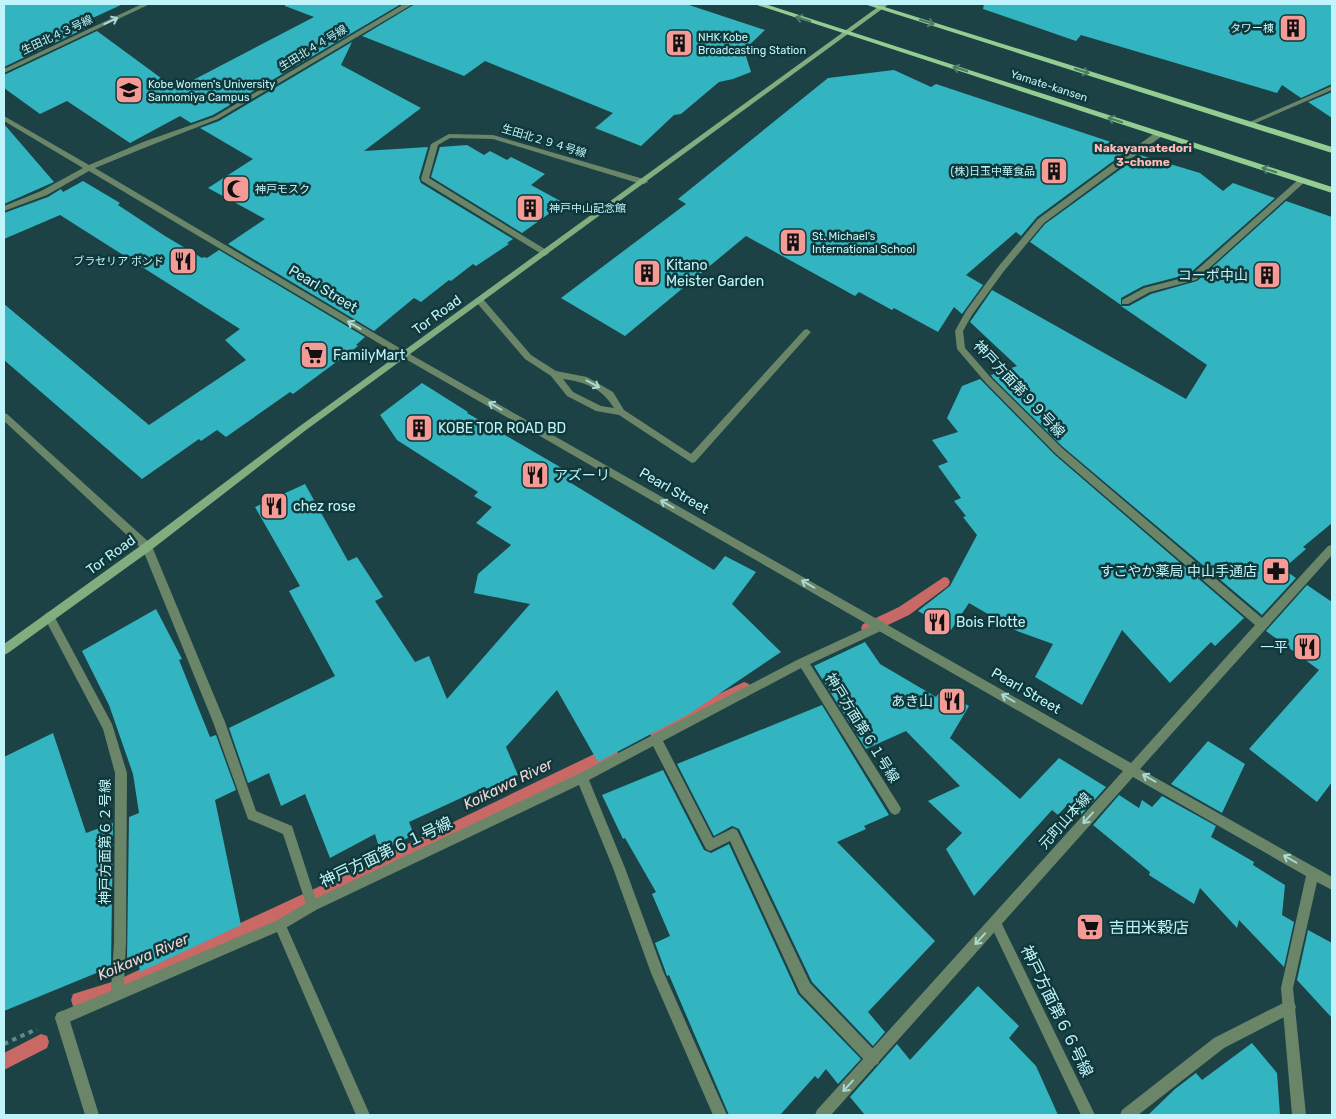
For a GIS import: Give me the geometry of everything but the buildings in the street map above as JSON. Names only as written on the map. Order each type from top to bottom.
[{"type":"main road","name":"Yamate-kansen","points":[[758,4],[1332,190]]},
{"type":"main road","name":"Yamate-kansen","points":[[868,4],[884,6],[1332,150]]},
{"type":"street","name":"生田北４３号線","points":[[4,71],[147,4]]},
{"type":"street","name":"生田北４４号線","points":[[4,209],[44,193],[89,168],[216,118],[403,6],[410,4]]},
{"type":"street","name":"Tor Road","points":[[4,650],[147,546],[303,428],[884,6]]},
{"type":"street","points":[[1249,124],[1332,88]]},
{"type":"street","name":"Pearl Street","points":[[4,118],[405,355],[1133,768],[1332,884]]},
{"type":"street","name":"神戸方面第９９号線","points":[[1159,134],[1041,221],[1001,269],[969,313],[959,331],[961,349],[989,381],[1059,451],[1262,625]]},
{"type":"street","name":"生田北２９４号線","points":[[545,253],[425,179],[435,144],[449,136],[493,137],[644,182]]},
{"type":"street","points":[[1125,302],[1154,287],[1193,278],[1286,197],[1302,180]]},
{"type":"street","points":[[480,301],[528,357],[554,374],[570,394],[599,409],[621,412]]},
{"type":"street","points":[[554,374],[584,380],[610,394],[621,412],[692,459],[807,332]]},
{"type":"street","points":[[4,416],[147,546],[219,722],[252,815],[288,830],[311,904]]},
{"type":"street","name":"元町山本線","points":[[822,1115],[1262,625],[1332,550]]},
{"type":"street","name":"神戸方面第６２号線","points":[[49,617],[108,728],[121,773],[120,942],[117,994]]},
{"type":"street","name":"神戸方面第６１号線","points":[[62,1018],[280,925],[311,904],[582,778],[802,662],[881,626]]},
{"type":"street","name":"神戸方面第６１号線","points":[[802,662],[895,809]]},
{"type":"street","points":[[656,740],[710,845],[733,834],[805,988],[873,1059]]},
{"type":"street","points":[[582,778],[620,868],[657,973],[720,1115]]},
{"type":"street","points":[[1299,1115],[1287,988],[1313,873]]},
{"type":"street","name":"神戸方面第６６号線","points":[[995,922],[1088,1115]]},
{"type":"street","points":[[280,925],[363,1115]]},
{"type":"street","points":[[1127,1115],[1219,1043],[1289,1007]]},
{"type":"street","points":[[62,1018],[92,1115]]},
{"type":"path","points":[[4,1044],[62,1018]]},
{"type":"waterway","name":"Koikawa River","points":[[868,628],[904,611],[944,582]]},
{"type":"waterway","name":"Koikawa River","points":[[656,731],[744,688]]},
{"type":"waterway","name":"Koikawa River","points":[[79,1000],[117,988],[319,894],[611,753]]},
{"type":"waterway","name":"Koikawa River","points":[[4,1062],[41,1042]]},
{"type":"place","name":"タワー棟","points":[[1293,28]]},
{"type":"place","name":"NHK Kobe Broadcasting Station","points":[[679,43]]},
{"type":"place","name":"Kobe Women's University Sannomiya Campus","points":[[129,90]]},
{"type":"place","name":"(株)日玉中華食品","points":[[1054,171]]},
{"type":"place","name":"神戸モスク","points":[[236,189]]},
{"type":"place","name":"神戸中山記念館","points":[[530,208]]},
{"type":"place","name":"St. Michael's International School","points":[[793,242]]},
{"type":"place","name":"ブラセリア ボンド","points":[[183,261]]},
{"type":"place","name":"Kitano Meister Garden","points":[[647,273]]},
{"type":"place","name":"コーポ中山","points":[[1267,275]]},
{"type":"place","name":"FamilyMart","points":[[314,355]]},
{"type":"place","name":"KOBE TOR ROAD BD","points":[[419,428]]},
{"type":"place","name":"アズーリ","points":[[535,475]]},
{"type":"place","name":"chez rose","points":[[274,506]]},
{"type":"place","name":"すこやか薬局 中山手通店","points":[[1276,571]]},
{"type":"place","name":"Bois Flotte","points":[[937,622]]},
{"type":"place","name":"一平","points":[[1307,647]]},
{"type":"place","name":"あき山","points":[[952,701]]},
{"type":"place","name":"吉田米穀店","points":[[1090,927]]},
{"type":"district","name":"Nakayamatedori 3-chome","points":[[1143,155]]}]
